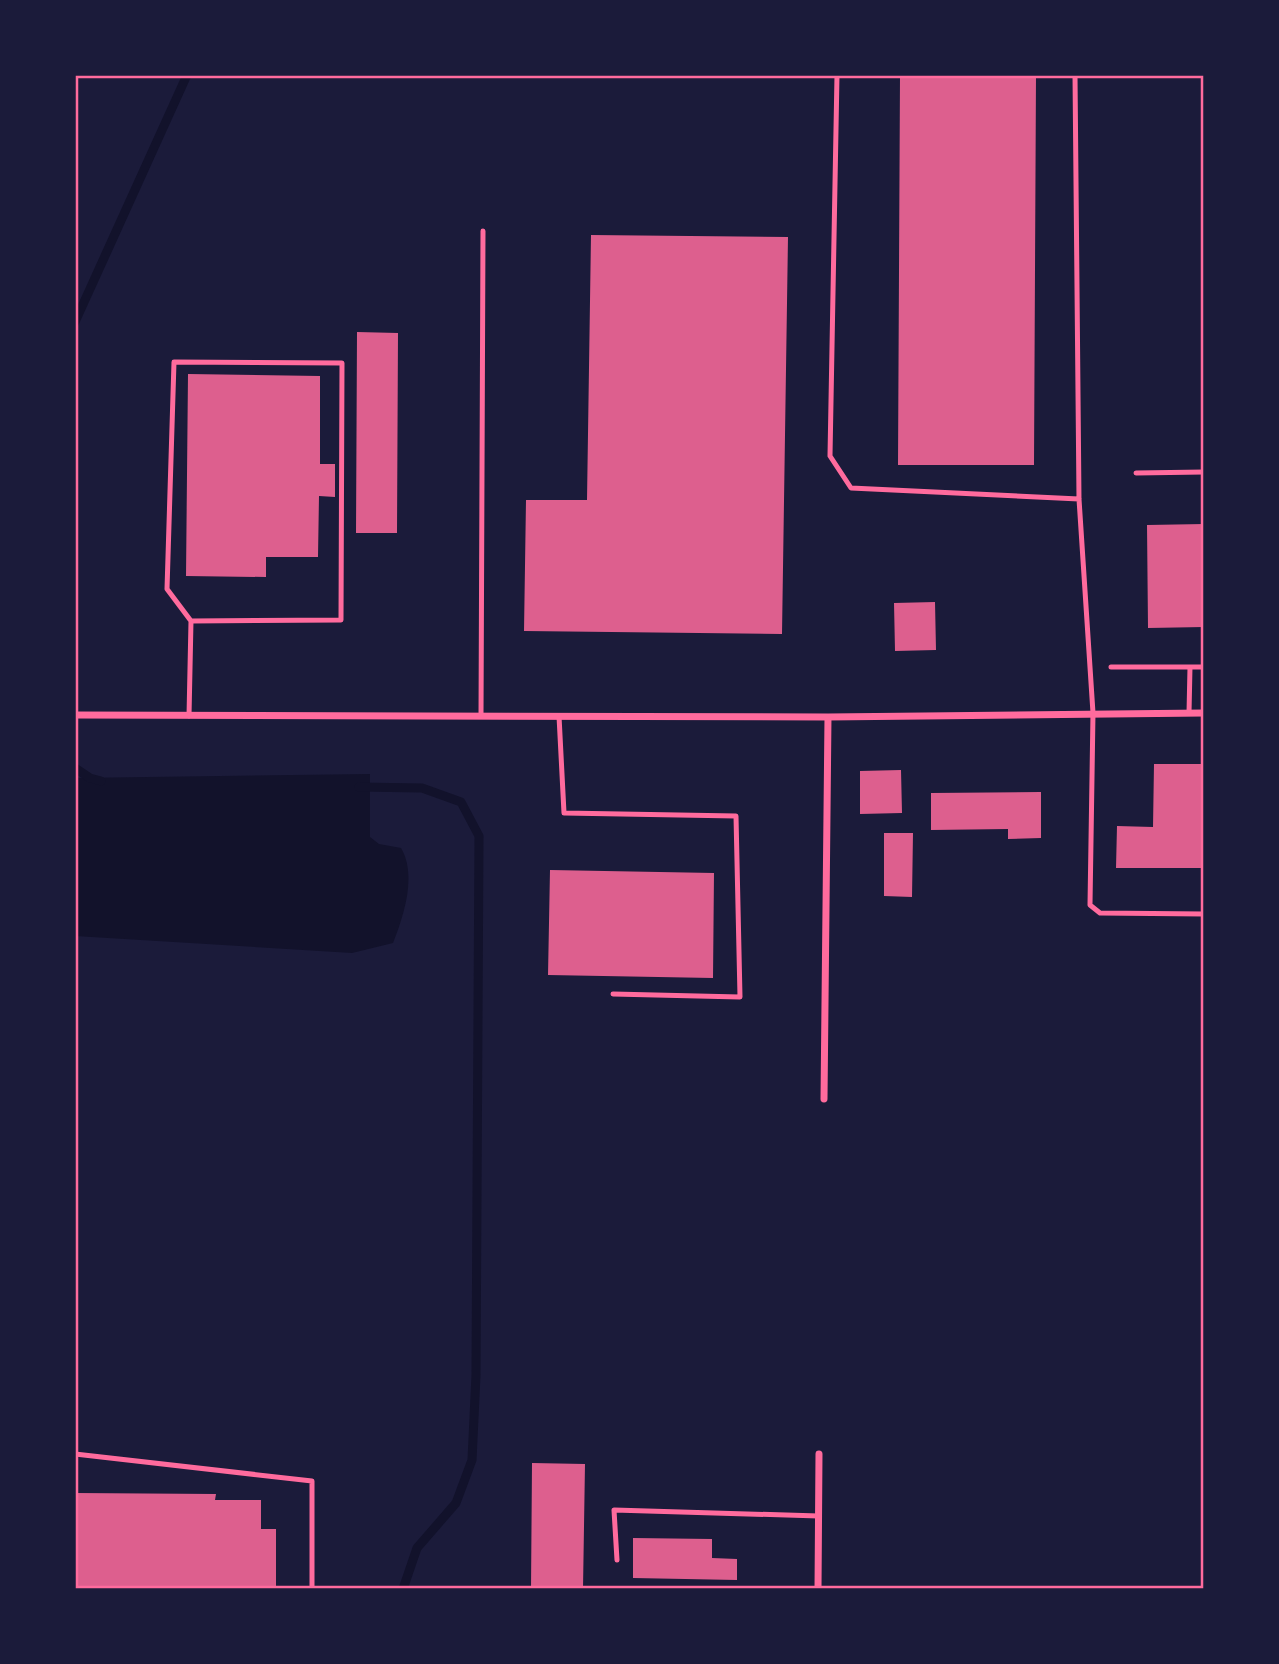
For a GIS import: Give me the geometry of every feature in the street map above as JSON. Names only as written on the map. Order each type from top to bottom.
[{"type":"street","points":[[75,715],[828,717],[1204,713]]},
{"type":"street","points":[[824,1099],[828,717]]},
{"type":"street","points":[[818,1589],[820,1454]]},
{"type":"lane","points":[[837,75],[830,456],[851,488],[1079,499]]},
{"type":"lane","points":[[1075,75],[1079,499],[1093,713],[1090,905],[1100,913],[1204,914]]},
{"type":"lane","points":[[481,716],[483,231]]},
{"type":"lane","points":[[189,716],[191,621],[167,589],[174,362],[342,363],[341,620],[191,621]]},
{"type":"lane","points":[[1136,473],[1204,472]]},
{"type":"lane","points":[[1111,667],[1204,667]]},
{"type":"lane","points":[[1189,713],[1190,667]]},
{"type":"lane","points":[[559,716],[564,813],[736,816],[740,997],[613,994]]},
{"type":"lane","points":[[75,1454],[312,1481],[312,1589]]},
{"type":"lane","points":[[617,1560],[614,1510],[819,1516]]},
{"type":"shaded area","points":[[370,774],[370,837],[379,844],[401,848],[408,870],[405,908],[393,943],[352,953],[75,936],[75,778]]},
{"type":"building","points":[[900,75],[1036,75],[1034,465],[898,465]]},
{"type":"building","points":[[591,235],[788,237],[782,634],[524,631],[526,500],[587,500]]},
{"type":"building","points":[[357,332],[398,333],[397,533],[356,533]]},
{"type":"building","points":[[188,374],[320,376],[320,464],[335,464],[335,497],[319,496],[318,557],[266,557],[266,577],[186,576]]},
{"type":"building","points":[[1204,524],[1204,627],[1148,628],[1147,525]]},
{"type":"building","points":[[935,602],[936,650],[895,651],[894,603]]},
{"type":"building","points":[[1154,764],[1204,764],[1204,868],[1116,868],[1117,826],[1153,827]]},
{"type":"building","points":[[901,770],[902,813],[860,814],[860,771]]},
{"type":"building","points":[[1041,792],[1041,838],[1008,839],[1008,829],[931,830],[931,793]]},
{"type":"building","points":[[884,833],[913,833],[912,897],[884,896]]},
{"type":"building","points":[[550,870],[714,873],[713,978],[548,975]]},
{"type":"building","points":[[532,1463],[585,1464],[583,1589],[531,1589]]},
{"type":"building","points":[[75,1493],[216,1494],[215,1500],[261,1500],[261,1529],[276,1529],[276,1589],[75,1589]]},
{"type":"building","points":[[633,1538],[712,1539],[712,1558],[737,1559],[737,1580],[633,1578]]},
{"type":"waterway","points":[[75,322],[187,75]]},
{"type":"waterway","points":[[75,768],[90,778],[101,781]]},
{"type":"waterway","points":[[359,787],[422,788],[461,802],[479,836],[476,1375],[472,1460],[456,1503],[417,1548],[403,1589]]}]
